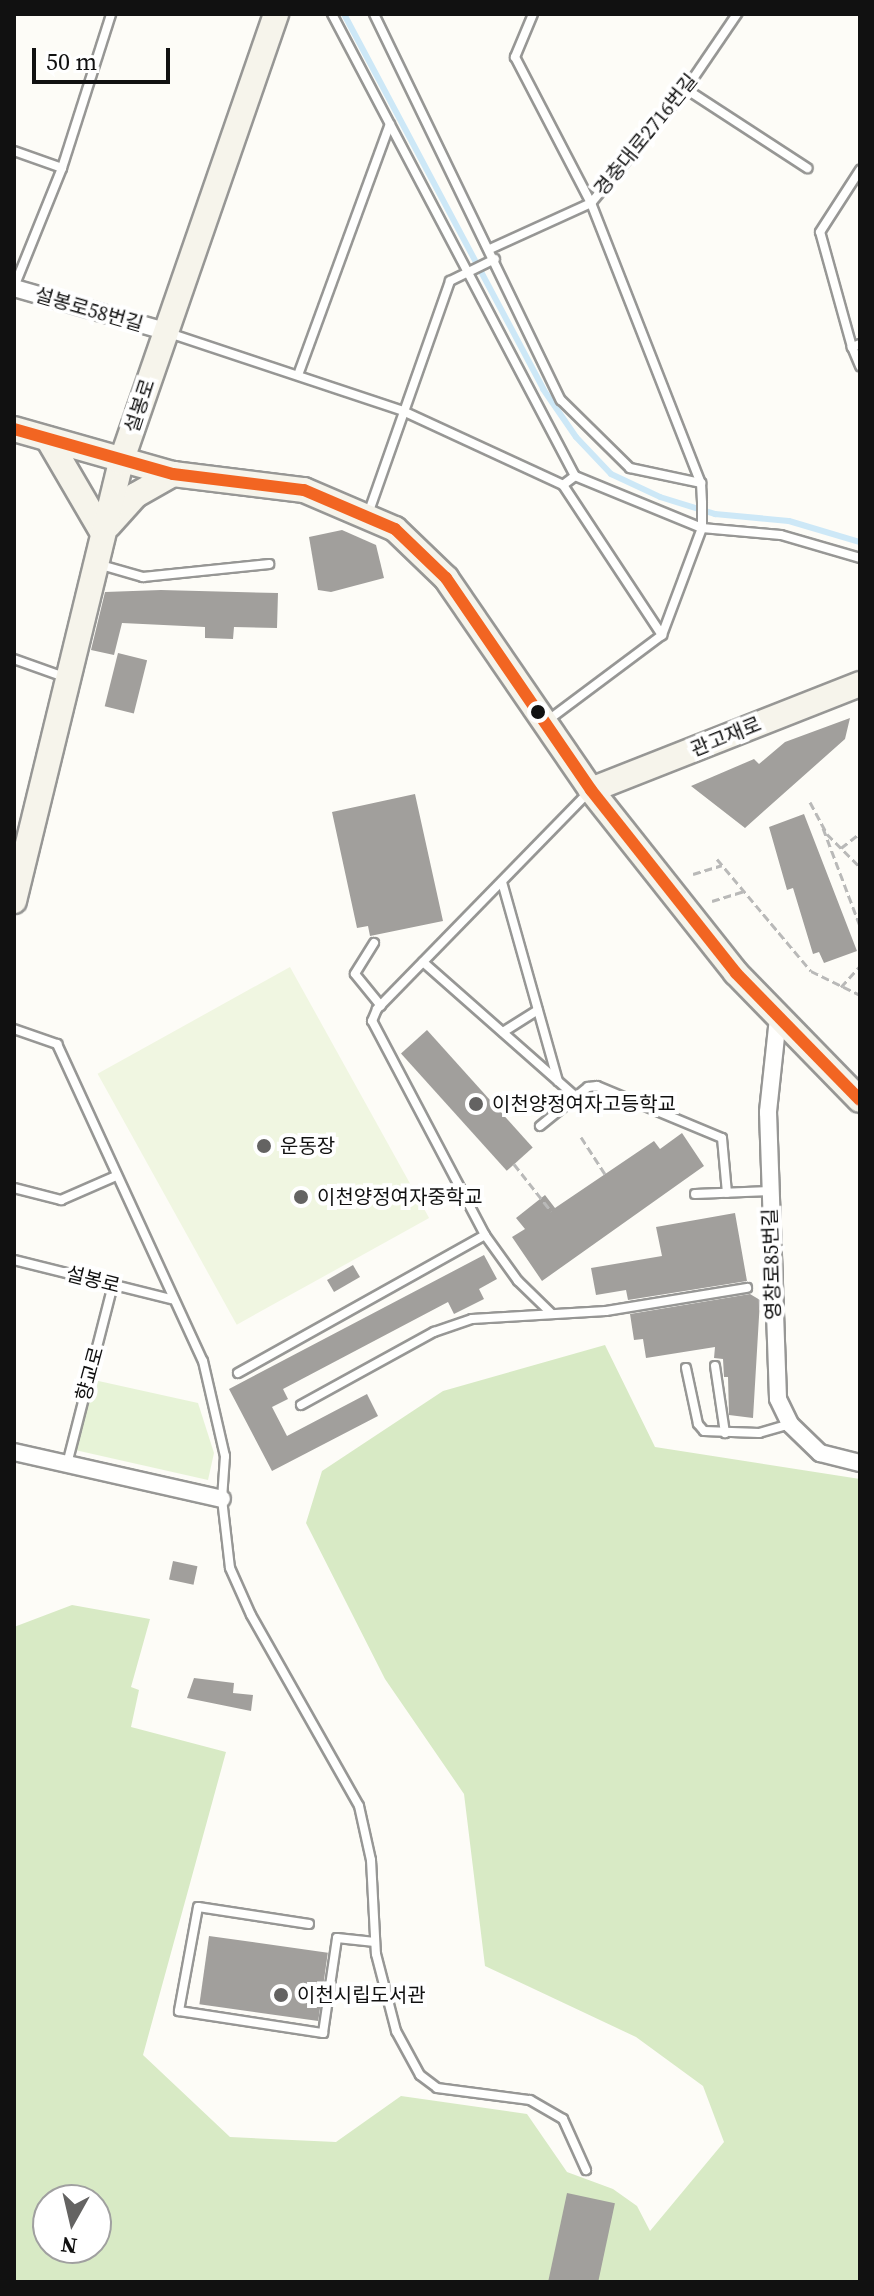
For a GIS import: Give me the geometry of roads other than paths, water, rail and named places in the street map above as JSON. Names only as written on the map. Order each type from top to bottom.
[{"type":"street","name":"설봉로","points":[[14,901],[121,462],[276,14]]},
{"type":"street","name":"설봉로58번길","points":[[14,287],[165,331]]},
{"type":"street","points":[[14,429],[121,462],[173,474],[304,490],[368,515],[418,548],[446,578],[547,721],[591,790],[778,1018],[860,1100]]},
{"type":"street","points":[[48,439],[103,533],[136,495],[173,474]]},
{"type":"street","name":"관고재로","points":[[591,790],[860,684]]},
{"type":"street","name":"영창로85번길","points":[[778,1018],[768,1112],[776,1385],[790,1424],[820,1453],[860,1463]]},
{"type":"street","points":[[14,1452],[222,1499]]},
{"type":"lane","points":[[14,287],[62,168],[111,14]]},
{"type":"lane","points":[[332,14],[575,476],[702,523],[781,535],[860,558]]},
{"type":"lane","points":[[374,14],[561,400],[630,468],[701,483]]},
{"type":"lane","points":[[533,14],[515,57],[591,203],[701,483],[702,503],[702,523],[662,635],[547,721]]},
{"type":"lane","name":"경충대로2716번길","points":[[490,249],[591,203],[686,89],[737,14]]},
{"type":"lane","points":[[686,89],[807,168]]},
{"type":"lane","points":[[298,375],[390,124]]},
{"type":"lane","points":[[14,151],[62,168]]},
{"type":"lane","points":[[860,170],[820,232],[860,366]]},
{"type":"lane","points":[[368,515],[450,281],[468,269],[495,259]]},
{"type":"lane","points":[[165,331],[403,411],[563,485],[662,635]]},
{"type":"lane","points":[[563,485],[575,476]]},
{"type":"lane","points":[[95,563],[143,577],[269,564]]},
{"type":"lane","points":[[14,659],[67,679]]},
{"type":"lane","points":[[551,1313],[518,1281],[485,1235],[375,1033],[374,1015],[591,790]]},
{"type":"lane","points":[[502,882],[558,1081]]},
{"type":"lane","points":[[374,943],[355,974],[381,1006]]},
{"type":"lane","points":[[423,962],[576,1097]]},
{"type":"lane","points":[[503,1032],[538,1010]]},
{"type":"lane","points":[[14,1029],[57,1044],[171,1299],[203,1361],[225,1456],[222,1499],[230,1568],[251,1615],[359,1806],[371,1860],[375,1942],[396,2031],[420,2075],[437,2088],[530,2100],[563,2119],[586,2170]]},
{"type":"lane","points":[[540,1126],[576,1097],[597,1086],[722,1138],[727,1193]]},
{"type":"lane","points":[[14,1188],[61,1200],[116,1176]]},
{"type":"lane","points":[[695,1194],[770,1191]]},
{"type":"lane","points":[[238,1373],[485,1235]]},
{"type":"lane","name":"설봉로","points":[[14,1260],[171,1299]]},
{"type":"lane","name":"향교로","points":[[67,1464],[113,1285]]},
{"type":"lane","points":[[301,1405],[451,1325],[551,1313],[606,1311],[747,1288]]},
{"type":"lane","points":[[715,1366],[725,1433]]},
{"type":"lane","points":[[686,1368],[699,1426],[725,1433],[759,1433],[790,1424]]},
{"type":"lane","points":[[309,1924],[198,1907],[179,2011],[323,2033],[337,1938],[375,1942]]},
{"type":"waterway","points":[[344,14],[543,389],[576,437],[611,474],[660,497],[715,514],[789,521],[860,542]]},
{"type":"place","name":"이천양정여자고등학교","points":[[476,1104]]},
{"type":"place","name":"운동장","points":[[264,1146]]},
{"type":"place","name":"이천양정여자중학교","points":[[301,1197]]},
{"type":"place","name":"이천시립도서관","points":[[281,1995]]}]
